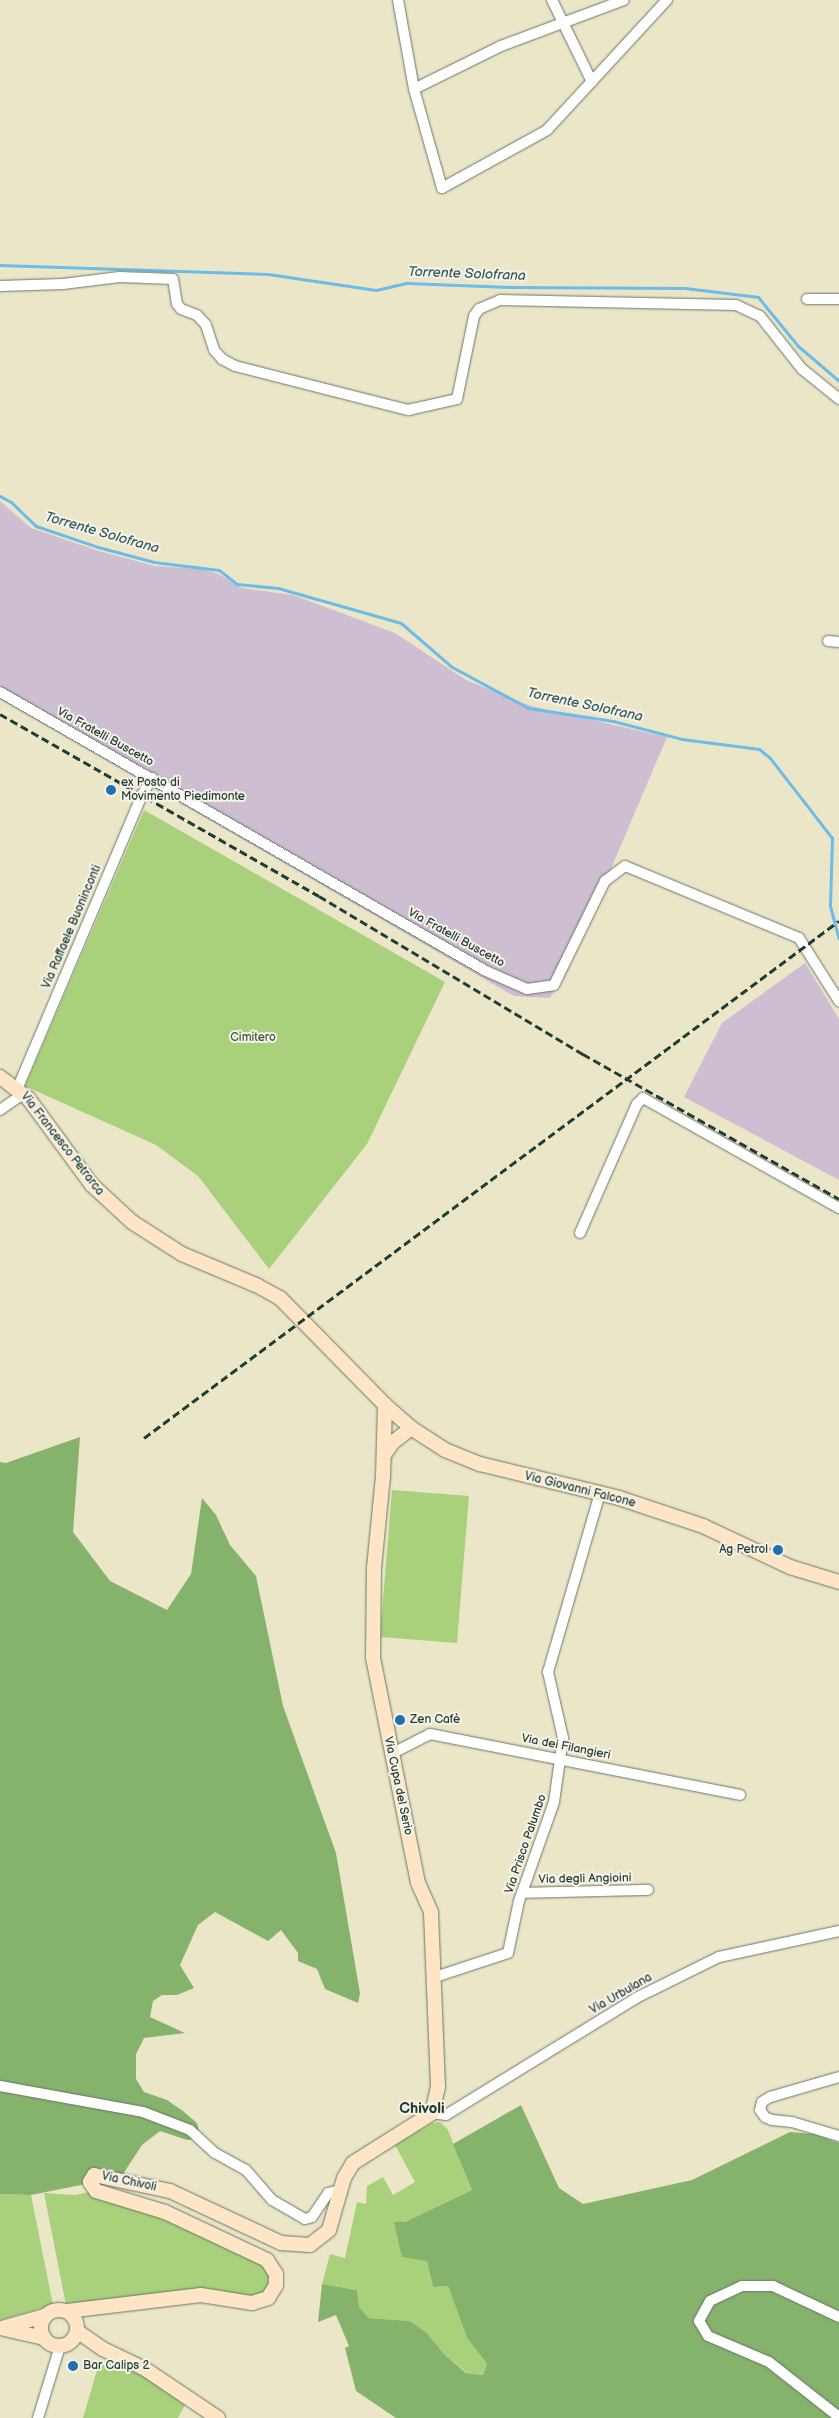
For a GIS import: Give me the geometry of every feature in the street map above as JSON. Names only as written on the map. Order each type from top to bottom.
[{"type":"street","points":[[398,0],[414,89],[442,188],[547,130],[667,0]]},
{"type":"street","points":[[552,0],[592,82]]},
{"type":"street","points":[[414,89],[502,46],[624,0]]},
{"type":"street","points":[[0,286],[64,284],[120,277],[173,279],[177,304],[181,309],[197,314],[206,324],[214,350],[222,359],[236,366],[408,410],[456,399],[474,316],[479,309],[500,300],[736,305],[760,316],[802,369],[839,398]]},
{"type":"street","points":[[806,299],[839,299]]},
{"type":"street","points":[[828,641],[839,642]]},
{"type":"street","name":"Via Fratelli Buscetto","points":[[0,692],[486,971],[527,989],[554,985],[605,881],[625,866],[799,938],[839,1001]]},
{"type":"street","name":"Via Raffaele Buoninconti","points":[[21,1090],[142,794],[152,778]]},
{"type":"street","name":"Via Francesco Petrarca","points":[[0,1077],[21,1090],[92,1185],[132,1222],[182,1254],[251,1282],[280,1298],[385,1405]]},
{"type":"street","points":[[0,1110],[21,1090]]},
{"type":"street","points":[[580,1233],[637,1104],[643,1098],[839,1208]]},
{"type":"street","name":"Via Giovanni Falcone","points":[[385,1405],[411,1428],[445,1450],[480,1464],[600,1493],[703,1526],[790,1567],[839,1582]]},
{"type":"street","name":"Via Cupa del Serio","points":[[385,1405],[384,1456],[374,1568],[373,1657],[418,1883],[431,1912],[432,1978],[438,2087],[432,2114]]},
{"type":"street","points":[[384,1456],[392,1443],[411,1428]]},
{"type":"street","name":"Via Prisco Palumbo","points":[[432,1978],[508,1952],[522,1893],[554,1802],[562,1759],[564,1738],[548,1672],[600,1493]]},
{"type":"street","name":"Via dei Filangieri","points":[[391,1754],[430,1734],[740,1795]]},
{"type":"street","name":"Via degli Angioini","points":[[522,1893],[648,1890]]},
{"type":"street","name":"Via Urbulana","points":[[432,2114],[446,2115],[636,1998],[719,1957],[839,1931]]},
{"type":"street","points":[[839,2077],[770,2097],[762,2102],[760,2110],[765,2117],[772,2120],[792,2122],[839,2136]]},
{"type":"street","points":[[0,2086],[143,2112],[190,2130],[215,2153],[246,2170],[272,2200],[305,2219],[312,2216],[328,2193],[340,2190]]},
{"type":"street","name":"Via Chivoli","points":[[109,2305],[201,2295],[252,2303],[268,2298],[277,2280],[267,2260],[253,2252],[165,2212],[96,2191],[90,2182],[94,2175],[170,2191],[281,2243],[300,2247],[317,2242],[329,2230],[340,2190],[353,2163],[432,2114]]},
{"type":"street","points":[[839,2317],[773,2286],[742,2286],[710,2301],[700,2321],[708,2336],[769,2362],[839,2417]]},
{"type":"street","points":[[1,2328],[45,2316],[55,2310],[68,2311],[109,2305]]},
{"type":"street","points":[[38,2418],[56,2343],[109,2305]]},
{"type":"street","points":[[68,2311],[77,2328],[103,2349],[145,2369],[218,2418]]},
{"type":"street","points":[[45,2316],[41,2330],[56,2343]]},
{"type":"street","points":[[1,2328],[56,2343],[103,2349]]},
{"type":"shaded area","points":[[0,501],[31,528],[99,551],[155,566],[201,569],[219,574],[242,588],[293,595],[395,633],[466,680],[531,706],[667,737],[567,972],[550,998],[514,996],[0,699]]},
{"type":"shaded area","points":[[805,963],[839,1019],[839,1180],[684,1097],[722,1023]]},
{"type":"green space","name":"Cimitero","points":[[144,810],[445,982],[367,1144],[269,1269],[198,1176],[156,1145],[25,1086]]},
{"type":"green space","points":[[80,1437],[73,1532],[110,1581],[167,1610],[191,1574],[202,1498],[216,1515],[230,1545],[256,1576],[283,1706],[336,1853],[360,1993],[358,2003],[325,1989],[317,1969],[298,1961],[298,1953],[281,1930],[268,1941],[215,1912],[198,1925],[180,1965],[194,1988],[177,1995],[162,1995],[153,2001],[150,2017],[185,2033],[144,2038],[136,2054],[136,2079],[144,2092],[167,2100],[183,2111],[197,2123],[201,2139],[187,2140],[160,2131],[142,2145],[121,2177],[31,2195],[0,2194],[0,1462],[6,1463]]},
{"type":"green space","points":[[392,1490],[469,1496],[457,1643],[380,1637]]},
{"type":"green space","points":[[521,2105],[559,2188],[583,2204],[692,2180],[790,2132],[814,2134],[839,2143],[839,2418],[396,2418],[356,2391],[345,2348],[349,2346],[336,2315],[318,2322],[322,2284],[357,2290],[359,2307],[369,2318],[410,2321],[427,2333],[445,2355],[466,2373],[483,2375],[487,2364],[467,2338],[448,2286],[433,2287],[427,2261],[402,2257],[394,2222],[405,2222],[472,2190],[453,2144]]},
{"type":"green space","points":[[440,2122],[448,2130],[472,2190],[405,2222],[395,2222],[427,2261],[433,2287],[448,2286],[467,2338],[487,2364],[483,2375],[467,2373],[445,2355],[427,2333],[410,2321],[369,2318],[359,2307],[357,2290],[322,2284],[330,2254],[345,2258],[357,2202],[366,2204],[367,2186],[383,2177],[393,2195],[415,2182],[395,2145],[432,2123]]},
{"type":"green space","points":[[90,2192],[146,2211],[264,2264],[271,2274],[266,2292],[259,2296],[66,2305],[44,2193],[75,2195]]},
{"type":"green space","points":[[0,2194],[31,2195],[53,2305],[0,2320]]},
{"type":"green space","points":[[100,2360],[137,2372],[185,2405],[178,2418],[83,2418]]},
{"type":"waterway","name":"Torrente Solofrana","points":[[0,265],[268,274],[376,290],[407,283],[509,287],[685,288],[758,297],[798,346],[839,381]]},
{"type":"waterway","name":"Torrente Solofrana","points":[[0,496],[11,502],[36,526],[98,547],[154,562],[219,570],[237,584],[278,588],[401,623],[452,667],[528,708],[613,721],[682,739],[759,749],[770,758],[832,838],[830,906],[839,939]]},
{"type":"railway","points":[[0,714],[319,896],[583,1054],[839,1199]]},
{"type":"railway","points":[[144,1438],[839,921]]},
{"type":"place","name":"ex Posto di Movimento Piedimonte","points":[[111,790]]},
{"type":"place","name":"Ag Petrol","points":[[778,1550]]},
{"type":"place","name":"Zen Cafè","points":[[400,1720]]},
{"type":"place","name":"Bar Calips 2","points":[[73,2366]]},
{"type":"district","name":"Chivoli","points":[[422,2109]]}]
